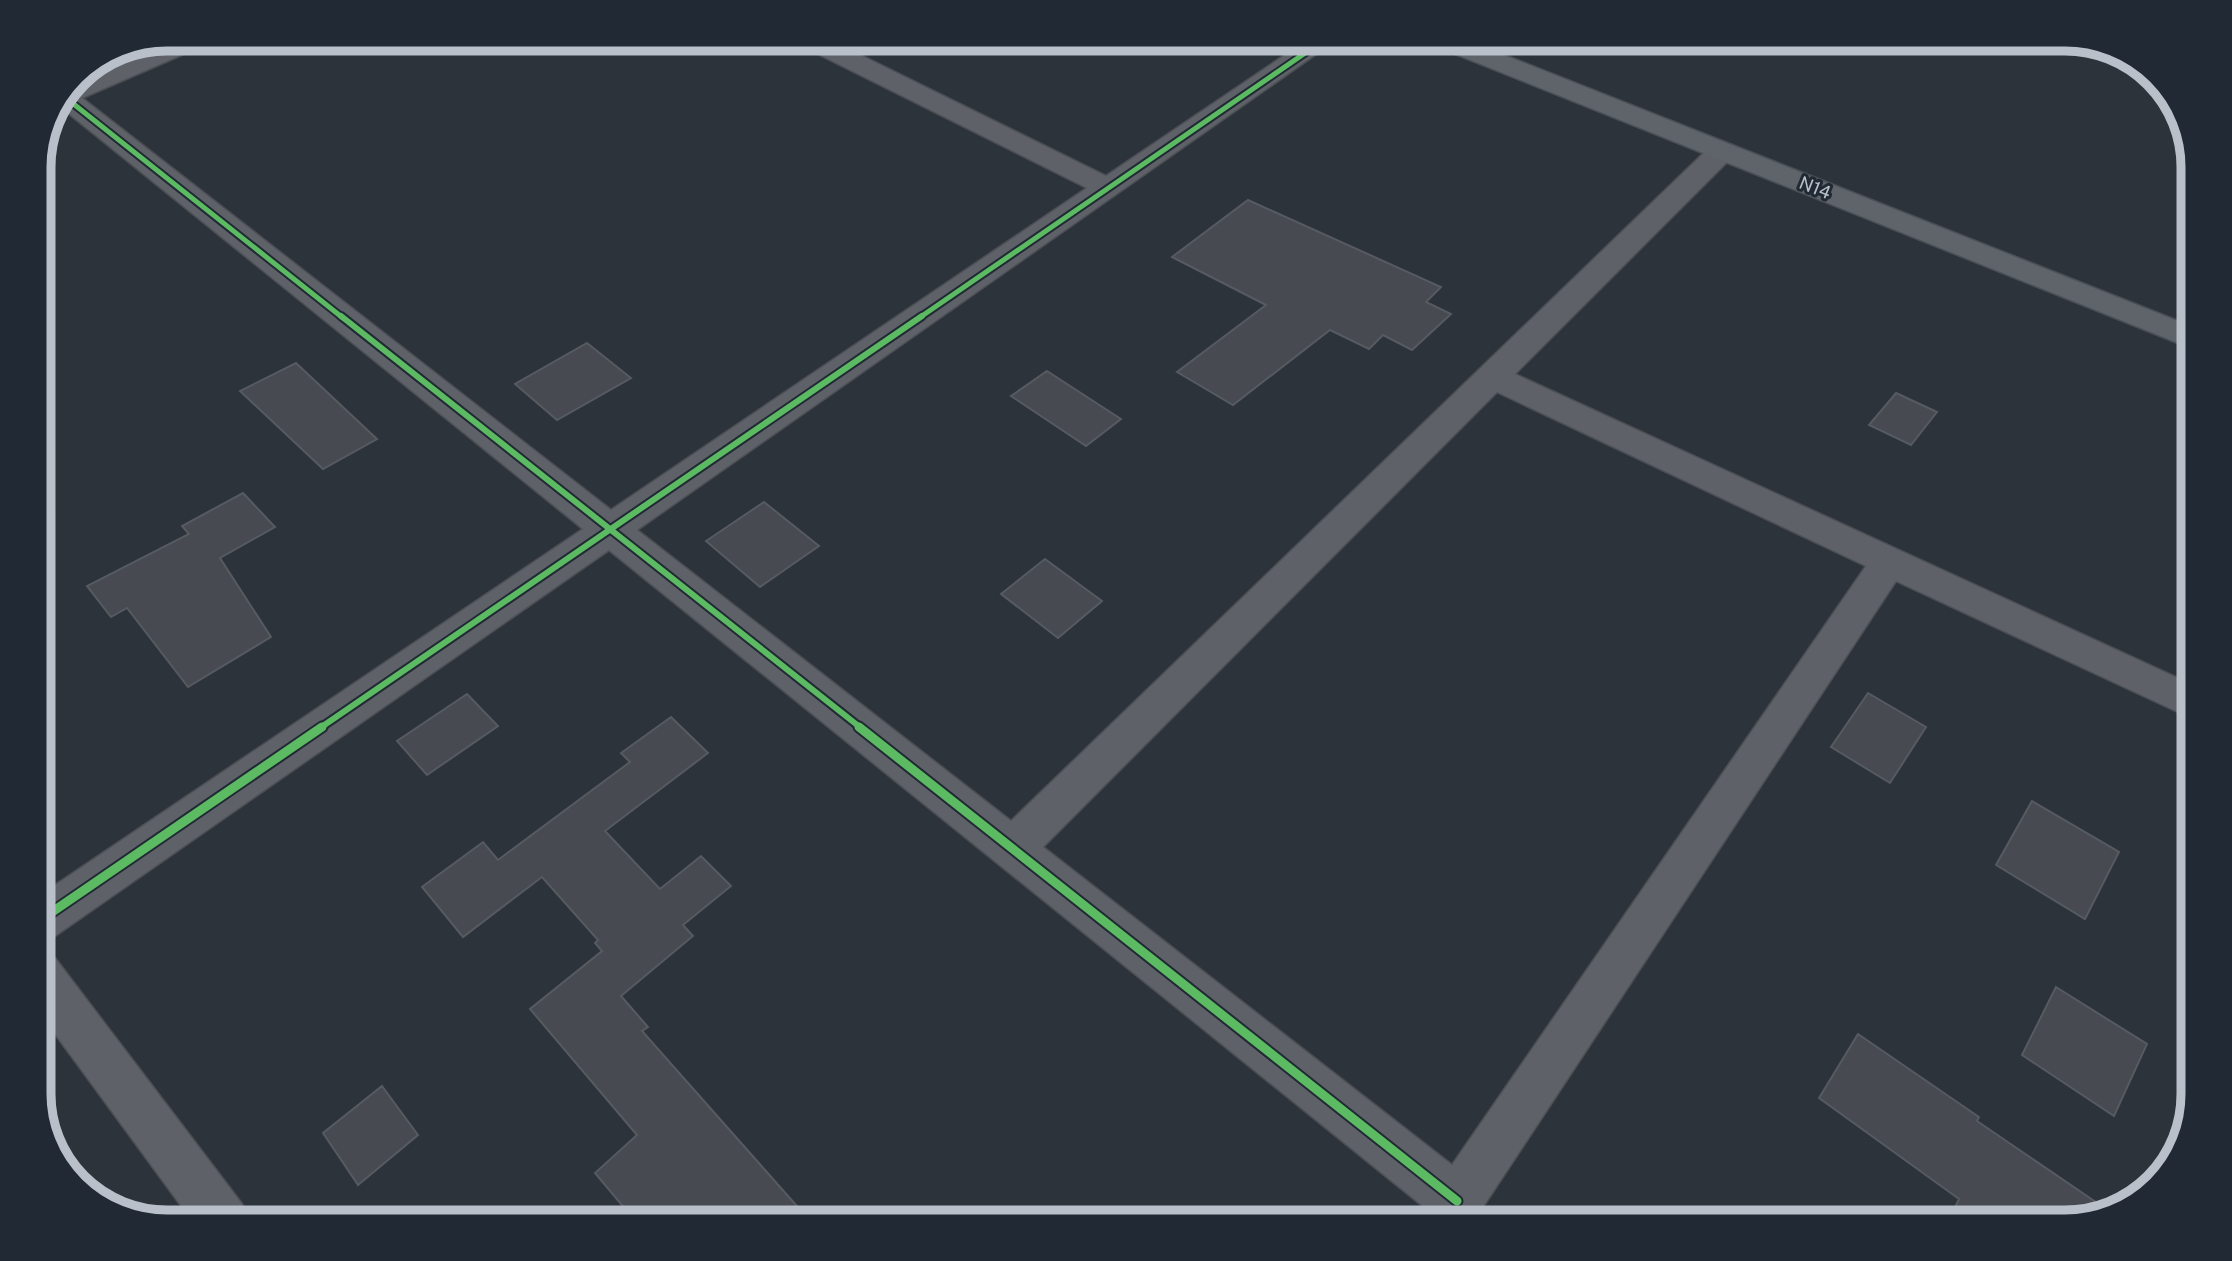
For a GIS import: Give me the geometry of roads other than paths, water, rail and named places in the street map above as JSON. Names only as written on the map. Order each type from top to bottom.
[{"type":"main road","name":"N14","points":[[1473,51],[2181,334]]},
{"type":"street","points":[[81,90],[170,51]]},
{"type":"street","points":[[831,51],[1109,188]]},
{"type":"street","points":[[51,913],[1308,51]]},
{"type":"street","points":[[72,100],[1012,849],[1448,1210]]},
{"type":"street","points":[[1012,849],[1723,151]]},
{"type":"street","points":[[1494,377],[2181,697]]},
{"type":"street","points":[[1451,1210],[1889,562]]},
{"type":"street","points":[[51,990],[214,1210]]}]
